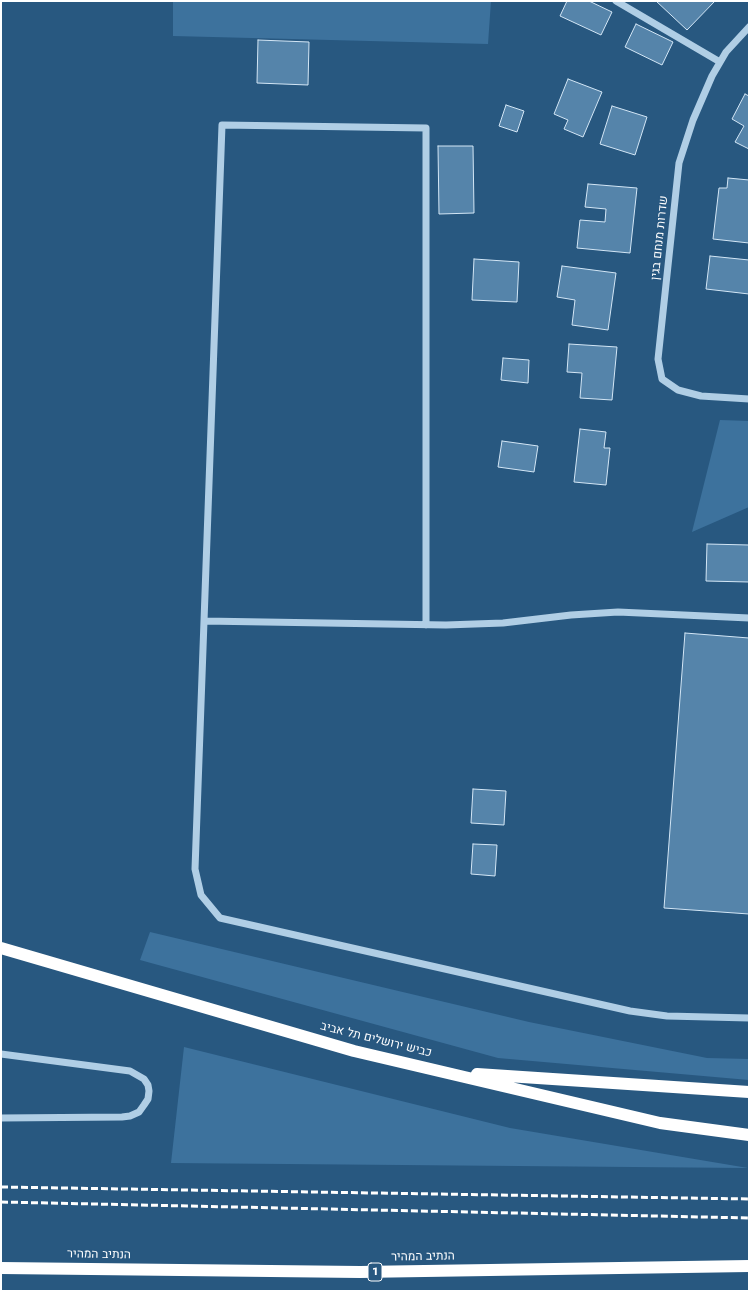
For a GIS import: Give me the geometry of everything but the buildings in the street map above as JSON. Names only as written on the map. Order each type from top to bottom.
[{"type":"highway","name":"כביש ירושלים תל אביב","points":[[1,948],[354,1051],[660,1123],[749,1135]]},
{"type":"highway","points":[[441,1071],[749,1092]]},
{"type":"highway","name":"הנתיב המהיר","points":[[1,1268],[360,1272],[749,1266]]},
{"type":"street","points":[[616,1],[720,62]]},
{"type":"street","name":"שדרות מנחם בגין","points":[[749,27],[726,52],[712,76],[693,120],[679,163],[658,359],[662,379],[678,390],[701,396],[749,399]]},
{"type":"street","points":[[426,625],[426,128],[222,125],[195,869],[201,895],[220,918],[630,1011],[667,1016],[749,1018]]},
{"type":"street","points":[[204,621],[446,625],[503,623],[571,615],[618,612],[749,618]]},
{"type":"street","points":[[1,1054],[130,1071],[144,1079],[148,1085],[149,1091],[148,1099],[139,1112],[122,1118],[1,1118]]},
{"type":"shaded area","points":[[173,1],[491,1],[488,44],[173,36]]},
{"type":"shaded area","points":[[720,420],[749,421],[749,507],[692,532]]},
{"type":"shaded area","points":[[150,932],[529,1022],[707,1058],[749,1059],[749,1080],[498,1058],[140,960]]},
{"type":"shaded area","points":[[184,1047],[510,1128],[748,1168],[171,1163]]},
{"type":"railway","points":[[1,1187],[749,1199]]},
{"type":"railway","points":[[1,1202],[749,1218]]}]
